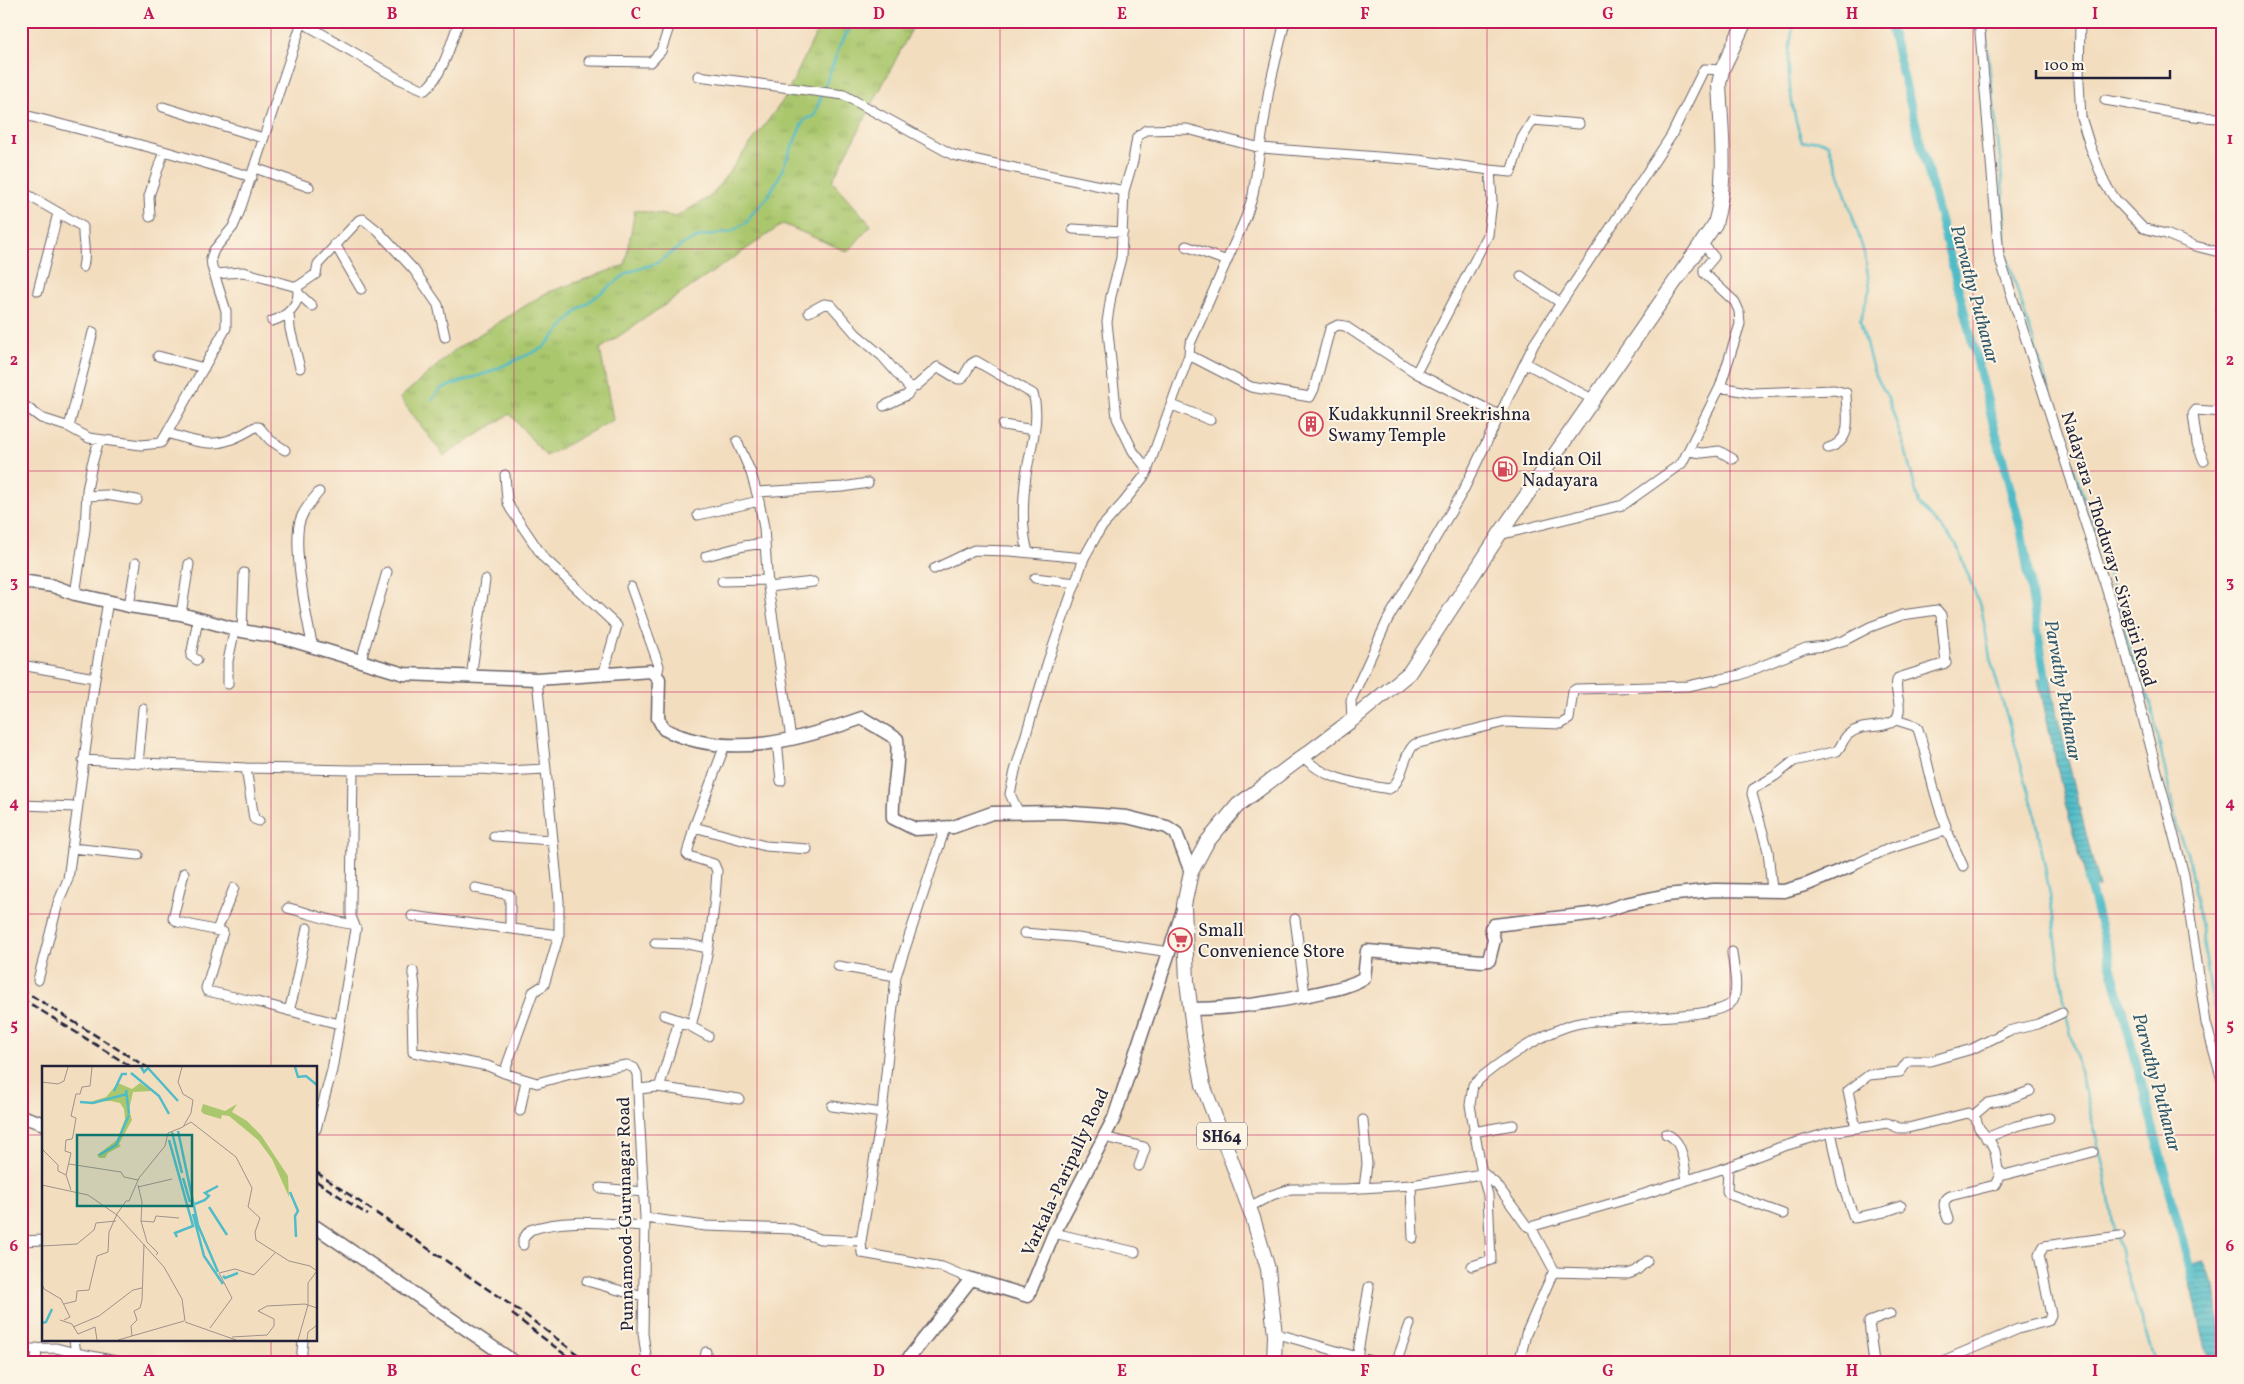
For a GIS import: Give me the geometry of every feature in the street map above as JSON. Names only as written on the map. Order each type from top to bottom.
[{"type":"main road","name":"SH64","points":[[1274,1363],[1275,1335],[1268,1269],[1249,1208],[1204,1085],[1190,1009],[1184,905],[1190,872],[1207,842],[1238,805],[1352,720],[1408,673],[1499,535],[1715,224],[1720,207],[1722,183],[1719,84],[1722,70],[1745,21]]},
{"type":"main road","points":[[21,581],[53,586],[75,594],[129,606],[181,614],[238,630],[284,638],[404,674],[537,679],[646,670],[655,674],[658,679],[658,718],[664,729],[689,739],[725,746],[752,745],[818,733],[862,718],[897,739],[898,753],[891,799],[893,818],[915,829],[953,827],[992,813],[1094,814],[1127,817],[1167,827],[1176,833],[1190,872]]},
{"type":"main road","points":[[1190,1009],[1220,1009],[1337,990],[1352,985],[1364,978],[1368,951],[1482,961],[1489,960],[1494,940],[1492,928],[1494,924],[1598,913],[1625,904],[1667,895],[1714,890],[1784,891],[1808,884],[1851,866]]},
{"type":"main road","name":"Varkala-Paripally Road","points":[[971,1279],[1028,1296],[1054,1233],[1114,1118],[1184,905]]},
{"type":"main road","points":[[21,1116],[42,1123]]},
{"type":"main road","points":[[318,1229],[516,1363]]},
{"type":"main road","points":[[905,1363],[971,1279]]},
{"type":"street","points":[[21,403],[41,418],[68,426],[89,438],[141,445],[161,443],[226,328],[226,311],[211,262],[213,252],[233,227],[253,173],[301,22],[399,78],[425,90],[430,86],[445,57],[459,21]]},
{"type":"street","points":[[589,61],[652,62],[661,51],[671,21]]},
{"type":"street","points":[[1019,813],[1010,794],[1015,771],[1042,677],[1084,558],[1100,529],[1124,502],[1148,470],[1189,355],[1190,344],[1246,218],[1253,196],[1269,89],[1286,21]]},
{"type":"street","name":"Nadayara - Thoduvay - Sivagiri Road","points":[[1979,21],[1999,256],[2122,637],[2184,875],[2206,1023],[2223,1084]]},
{"type":"street","points":[[2080,21],[2079,82],[2081,117],[2105,184],[2116,200],[2143,228],[2166,234],[2196,246],[2223,252]]},
{"type":"street","points":[[1352,720],[1352,700],[1388,619],[1463,491],[1534,344],[1671,136],[1704,69],[1722,70]]},
{"type":"street","points":[[698,76],[844,95],[953,155],[1124,191]]},
{"type":"street","points":[[2105,100],[2200,118],[2223,118]]},
{"type":"street","points":[[163,107],[263,138]]},
{"type":"street","points":[[21,114],[310,187]]},
{"type":"street","points":[[1148,470],[1134,451],[1117,418],[1107,322],[1111,296],[1121,258],[1124,191],[1134,161],[1137,137],[1146,130],[1186,129],[1260,148],[1418,160],[1511,172],[1522,138],[1533,120],[1579,124]]},
{"type":"street","points":[[150,218],[149,196],[164,150]]},
{"type":"street","points":[[1416,374],[1488,235],[1492,201],[1490,170]]},
{"type":"street","points":[[21,191],[83,227],[82,240],[85,254],[83,267]]},
{"type":"street","points":[[38,291],[58,213]]},
{"type":"street","points":[[272,321],[289,312],[295,304],[298,290],[316,274],[318,264],[335,244],[362,218],[414,270],[438,305],[445,337]]},
{"type":"street","points":[[1073,229],[1123,232]]},
{"type":"street","points":[[1499,535],[1623,505],[1682,463],[1720,387],[1735,345],[1740,324],[1740,311],[1735,302],[1704,273],[1704,268],[1714,257],[1702,243]]},
{"type":"street","points":[[335,244],[361,289]]},
{"type":"street","points":[[1186,246],[1227,261]]},
{"type":"street","points":[[214,274],[242,272],[298,290],[312,306]]},
{"type":"street","points":[[1521,276],[1561,303]]},
{"type":"street","points":[[2223,299],[2221,310],[2223,311]]},
{"type":"street","points":[[809,312],[824,304],[831,305],[856,334],[882,356],[908,386],[913,387]]},
{"type":"street","points":[[289,312],[290,329],[300,368]]},
{"type":"street","points":[[1189,355],[1251,387],[1310,397],[1314,389],[1330,329],[1338,324],[1345,326],[1416,374],[1499,415]]},
{"type":"street","points":[[68,426],[93,332]]},
{"type":"street","points":[[158,356],[204,368]]},
{"type":"street","points":[[884,406],[907,395],[913,387],[938,366],[962,379],[971,364],[980,362],[1033,394],[1036,403],[1034,430],[1026,476],[1025,495],[1024,538],[1028,552]]},
{"type":"street","points":[[1525,363],[1594,400]]},
{"type":"street","points":[[1720,387],[1752,393],[1834,390],[1846,393],[1846,414],[1849,420],[1845,436],[1835,446],[1828,448]]},
{"type":"street","points":[[1172,405],[1210,420]]},
{"type":"street","points":[[2204,461],[2197,444],[2193,414],[2196,410],[2223,412]]},
{"type":"street","points":[[1003,425],[1034,430]]},
{"type":"street","points":[[167,433],[201,443],[226,443],[255,426],[259,426],[270,440],[285,450]]},
{"type":"street","points":[[75,594],[85,530],[87,496],[92,464],[99,440]]},
{"type":"street","points":[[737,441],[758,496],[767,584],[791,738]]},
{"type":"street","points":[[1688,451],[1702,453],[1719,451],[1733,459]]},
{"type":"street","points":[[505,475],[507,500],[510,508],[543,556],[617,626],[603,675]]},
{"type":"street","points":[[698,515],[758,496],[868,483]]},
{"type":"street","points":[[313,648],[306,617],[298,535],[300,518],[319,492]]},
{"type":"street","points":[[87,496],[106,495],[137,500]]},
{"type":"street","points":[[706,556],[764,543]]},
{"type":"street","points":[[934,569],[974,550],[1028,552],[1084,558]]},
{"type":"street","points":[[129,606],[136,564]]},
{"type":"street","points":[[181,614],[189,564]]},
{"type":"street","points":[[361,660],[387,572]]},
{"type":"street","points":[[228,684],[228,661],[238,630],[244,573]]},
{"type":"street","points":[[1035,578],[1076,583]]},
{"type":"street","points":[[471,677],[485,580]]},
{"type":"street","points":[[722,581],[767,584],[813,582]]},
{"type":"street","points":[[632,587],[659,666],[655,674]]},
{"type":"street","points":[[38,980],[58,903],[68,879],[83,760],[108,601]]},
{"type":"street","points":[[1304,756],[1310,764],[1327,775],[1389,789],[1396,784],[1409,749],[1415,744],[1505,722],[1561,724],[1569,719],[1573,691],[1576,689],[1688,686],[1740,675],[1806,648],[1825,646],[1845,640],[1870,627],[1902,615],[1937,610],[1941,613],[1946,663],[1898,678],[1896,684],[1899,709],[1896,720]]},
{"type":"street","points":[[197,660],[191,656],[198,619]]},
{"type":"street","points":[[21,665],[95,678]]},
{"type":"street","points":[[504,1073],[533,992],[544,985],[559,935],[559,902],[551,840],[537,679]]},
{"type":"street","points":[[138,764],[143,709]]},
{"type":"street","points":[[1772,890],[1768,851],[1752,794],[1753,789],[1775,776],[1794,761],[1837,751],[1846,736],[1852,731],[1885,725],[1896,720],[1912,725],[1918,730],[1928,762],[1933,791],[1946,826],[1944,831]]},
{"type":"street","points":[[777,741],[781,781]]},
{"type":"street","points":[[689,1024],[697,1005],[708,948],[718,871],[714,864],[687,854],[694,827],[725,746]]},
{"type":"street","points":[[83,760],[138,764],[353,770],[482,768],[506,771],[546,768]]},
{"type":"street","points":[[246,768],[254,819],[259,821]]},
{"type":"street","points":[[318,1122],[332,1070],[356,929],[351,916],[353,770]]},
{"type":"street","points":[[21,805],[77,807]]},
{"type":"street","points":[[694,827],[765,846],[807,849]]},
{"type":"street","points":[[946,828],[896,976],[882,1113],[862,1241],[862,1253],[942,1267],[971,1279]]},
{"type":"street","points":[[1851,866],[1888,849],[1944,831]]},
{"type":"street","points":[[1944,831],[1949,835],[1963,866]]},
{"type":"street","points":[[494,836],[551,840]]},
{"type":"street","points":[[72,848],[138,856]]},
{"type":"street","points":[[184,873],[173,918],[178,922],[222,931],[206,988],[207,992],[257,1002],[340,1024]]},
{"type":"street","points":[[217,930],[234,888]]},
{"type":"street","points":[[475,888],[510,895],[510,928]]},
{"type":"street","points":[[288,908],[312,913],[345,924],[354,924]]},
{"type":"street","points":[[412,916],[559,935]]},
{"type":"street","points":[[1295,919],[1305,996]]},
{"type":"street","points":[[289,1012],[307,928]]},
{"type":"street","points":[[1024,933],[1071,937],[1169,952]]},
{"type":"street","points":[[655,943],[687,944],[708,948]]},
{"type":"street","points":[[1472,1266],[1491,1260],[1488,1195],[1473,1132],[1470,1106],[1472,1085],[1482,1076],[1541,1038],[1580,1023],[1701,1013],[1722,1009],[1732,1003],[1736,992],[1732,952]]},
{"type":"street","points":[[838,966],[896,976]]},
{"type":"street","name":"Punnamood-Gurunagar Road","points":[[413,971],[415,987],[412,1010],[413,1052],[488,1066],[537,1083],[570,1074],[628,1065],[634,1068],[637,1074],[639,1089],[644,1192],[643,1333],[647,1363]]},
{"type":"street","points":[[1856,1128],[1848,1091],[1869,1075],[1900,1072],[1908,1061],[1930,1061],[1972,1049],[2008,1031],[2038,1024],[2062,1013]]},
{"type":"street","points":[[664,1016],[689,1024],[708,1036]]},
{"type":"street","points":[[657,1087],[660,1085],[678,1024],[689,1024]]},
{"type":"street","points":[[520,1110],[526,1080]]},
{"type":"street","points":[[639,1089],[657,1087],[738,1099]]},
{"type":"street","points":[[1973,1116],[1988,1102],[2008,1099],[2030,1091]]},
{"type":"street","points":[[832,1106],[882,1113]]},
{"type":"street","points":[[1249,1208],[1272,1195],[1290,1189],[1411,1185],[1482,1173],[1497,1185],[1526,1225],[1532,1227],[1728,1167],[1781,1147],[1831,1132],[1888,1123],[1899,1128],[1908,1128],[1968,1113],[1973,1116],[1986,1138],[1990,1141],[1995,1151],[1998,1170],[2004,1175],[2093,1152]]},
{"type":"street","points":[[1986,1138],[2016,1126],[2049,1118]]},
{"type":"street","points":[[1363,1120],[1368,1164],[1364,1188]]},
{"type":"street","points":[[1473,1132],[1513,1125]]},
{"type":"street","points":[[1831,1132],[1842,1182],[1854,1218],[1884,1212],[1901,1206]]},
{"type":"street","points":[[1666,1134],[1673,1136],[1677,1143],[1687,1180]]},
{"type":"street","points":[[1104,1137],[1144,1147],[1139,1166]]},
{"type":"street","points":[[1728,1167],[1727,1191],[1729,1194],[1784,1214]]},
{"type":"street","points":[[1948,1219],[1944,1199],[1995,1185],[2001,1173]]},
{"type":"street","points":[[1411,1185],[1413,1238]]},
{"type":"street","points":[[600,1188],[644,1192]]},
{"type":"street","points":[[523,1246],[523,1239],[530,1230],[580,1222],[645,1222],[792,1229],[820,1239],[862,1241]]},
{"type":"street","points":[[1519,1363],[1526,1334],[1554,1268],[1532,1227]]},
{"type":"street","points":[[1054,1233],[1135,1252]]},
{"type":"street","points":[[1938,1363],[2018,1329],[2048,1321],[2051,1315],[2039,1255],[2044,1246],[2078,1240],[2120,1236]]},
{"type":"street","points":[[21,1241],[42,1240]]},
{"type":"street","points":[[1553,1272],[1628,1274],[1636,1271],[1646,1262]]},
{"type":"street","points":[[587,1281],[643,1297]]},
{"type":"street","points":[[1357,1358],[1369,1287]]},
{"type":"street","points":[[1874,1363],[1869,1322],[1890,1314]]},
{"type":"street","points":[[1396,1363],[1410,1324]]},
{"type":"street","points":[[1275,1335],[1285,1336],[1378,1363]]},
{"type":"street","points":[[74,1342],[76,1353]]},
{"type":"street","points":[[302,1363],[303,1342]]},
{"type":"street","points":[[36,1363],[37,1348]]},
{"type":"street","points":[[21,1349],[56,1348],[126,1363]]},
{"type":"street","points":[[704,1363],[706,1352]]},
{"type":"green space","points":[[822,21],[916,21],[832,181],[871,225],[848,252],[783,224],[600,349],[613,420],[546,456],[510,414],[444,456],[400,398],[456,349],[546,293],[625,265],[635,210],[676,217],[711,196],[785,98]]},
{"type":"water","points":[[2050,676],[2057,715],[2099,887],[2089,889],[2065,803],[2038,679]]},
{"type":"water","points":[[2203,1261],[2215,1286],[2223,1363],[2209,1362],[2187,1266]]},
{"type":"waterway","points":[[432,400],[440,389],[487,373],[543,348],[578,310],[629,272],[657,263],[685,243],[702,236],[730,232],[747,222],[767,198],[778,179],[802,124],[806,119],[814,116],[840,45],[854,21]]},
{"type":"waterway","points":[[1795,21],[1789,51],[1791,97],[1794,113],[1802,142],[1819,140],[1828,144],[1865,256],[1870,288],[1860,321],[1873,370],[1888,398],[1906,452],[1919,504],[1956,544],[1982,611],[1990,658],[2035,813],[2050,895],[2066,1014],[2105,1173],[2114,1229],[2155,1363]]},
{"type":"waterway","name":"Parvathy Puthanar","points":[[1889,21],[2021,530],[2047,687]]},
{"type":"waterway","points":[[1985,21],[2001,165],[2005,251],[2078,482],[2096,530],[2133,659],[2152,708],[2178,832],[2187,852],[2213,1005],[2223,1031]]},
{"type":"waterway","name":"Parvathy Puthanar","points":[[2088,878],[2192,1277]]},
{"type":"railway","points":[[21,989],[145,1066]]},
{"type":"railway","points":[[21,998],[130,1066]]},
{"type":"railway","points":[[318,1173],[524,1314],[589,1363]]},
{"type":"railway","points":[[318,1182],[368,1215]]},
{"type":"railway","points":[[512,1314],[576,1363]]},
{"type":"place","name":"Kudakkunnil Sreekrishna Swamy Temple","points":[[1311,424]]},
{"type":"place","name":"Indian Oil Nadayara","points":[[1505,469]]},
{"type":"place","name":"Small Convenience Store","points":[[1180,940]]}]
